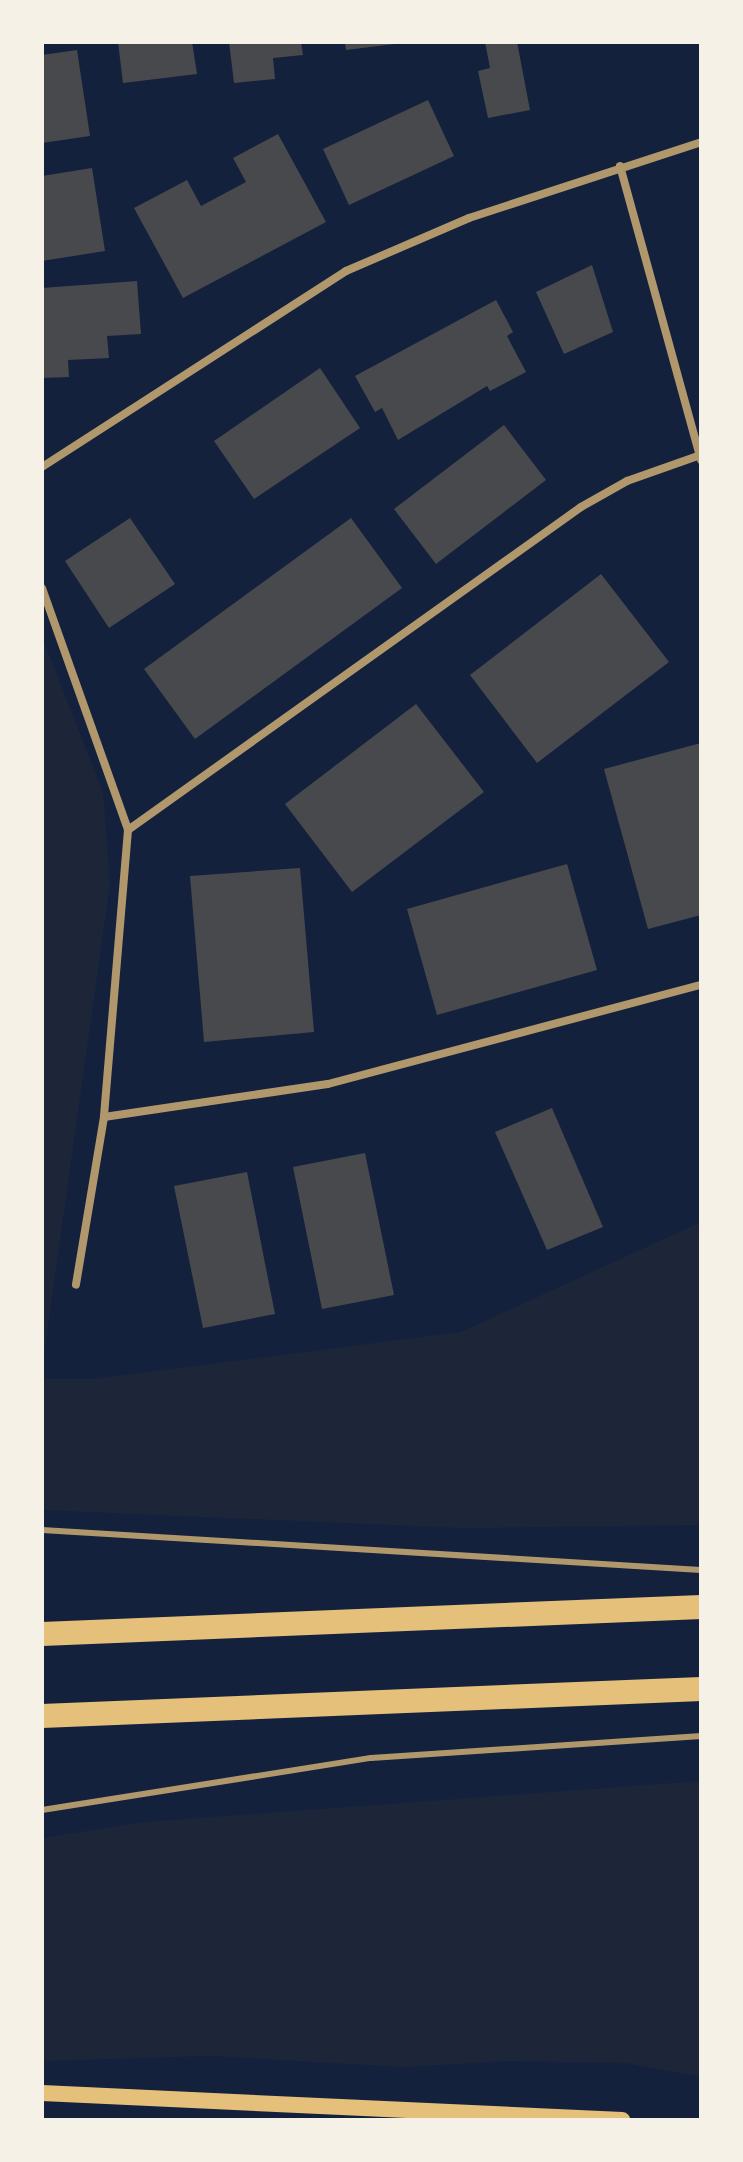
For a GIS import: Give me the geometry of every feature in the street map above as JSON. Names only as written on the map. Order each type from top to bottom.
[{"type":"highway","points":[[42,1634],[701,1607]]},
{"type":"highway","points":[[42,1716],[701,1689]]},
{"type":"main road","points":[[42,2093],[622,2120]]},
{"type":"street","points":[[42,467],[346,271],[469,218],[620,166],[701,142]]},
{"type":"street","points":[[128,830],[581,507],[627,481],[701,457],[620,166]]},
{"type":"street","points":[[42,588],[128,830],[104,1117],[76,1285]]},
{"type":"street","points":[[104,1117],[328,1084],[547,1030],[701,985]]},
{"type":"lane","points":[[42,1530],[701,1570]]},
{"type":"lane","points":[[42,1810],[371,1758],[701,1736]]},
{"type":"shaded area","points":[[42,637],[103,792],[110,884],[42,1368]]},
{"type":"shaded area","points":[[701,1222],[701,1525],[461,1528],[42,1510],[42,1379],[94,1379],[461,1332]]},
{"type":"shaded area","points":[[701,1781],[701,2077],[626,2063],[508,2061],[404,2067],[210,2056],[42,2061],[42,1838],[144,1822]]},
{"type":"building","points":[[118,42],[192,42],[197,74],[123,83]]},
{"type":"building","points":[[229,42],[301,42],[303,55],[273,58],[275,79],[234,83]]},
{"type":"building","points":[[345,42],[395,42],[395,44],[346,50]]},
{"type":"building","points":[[485,42],[517,42],[530,110],[488,118],[478,71],[490,68]]},
{"type":"building","points":[[77,50],[90,136],[42,143],[42,55]]},
{"type":"building","points":[[428,100],[454,156],[349,205],[323,149]]},
{"type":"building","points":[[278,134],[326,222],[183,298],[134,208],[187,180],[201,206],[246,182],[233,158]]},
{"type":"building","points":[[92,168],[105,251],[42,261],[42,176]]},
{"type":"building","points":[[592,265],[613,332],[564,354],[536,292]]},
{"type":"building","points":[[137,281],[141,334],[107,336],[109,358],[68,360],[69,377],[42,378],[42,288]]},
{"type":"building","points":[[496,300],[513,332],[507,336],[526,372],[490,391],[487,386],[398,440],[382,408],[375,412],[355,376]]},
{"type":"building","points":[[320,368],[360,428],[254,499],[214,441]]},
{"type":"building","points":[[504,425],[546,480],[436,564],[394,509]]},
{"type":"building","points":[[130,518],[175,584],[109,628],[65,561]]},
{"type":"building","points":[[351,518],[402,588],[195,739],[144,669]]},
{"type":"building","points":[[601,574],[669,662],[537,763],[470,675]]},
{"type":"building","points":[[416,704],[484,792],[352,892],[285,804]]},
{"type":"building","points":[[701,743],[701,915],[648,929],[604,769]]},
{"type":"building","points":[[567,864],[597,970],[437,1015],[407,909]]},
{"type":"building","points":[[300,868],[314,1032],[204,1042],[190,876]]},
{"type":"building","points":[[552,1108],[603,1227],[547,1250],[495,1132]]},
{"type":"building","points":[[365,1153],[394,1295],[322,1309],[293,1167]]},
{"type":"building","points":[[247,1172],[275,1314],[203,1328],[174,1186]]}]
